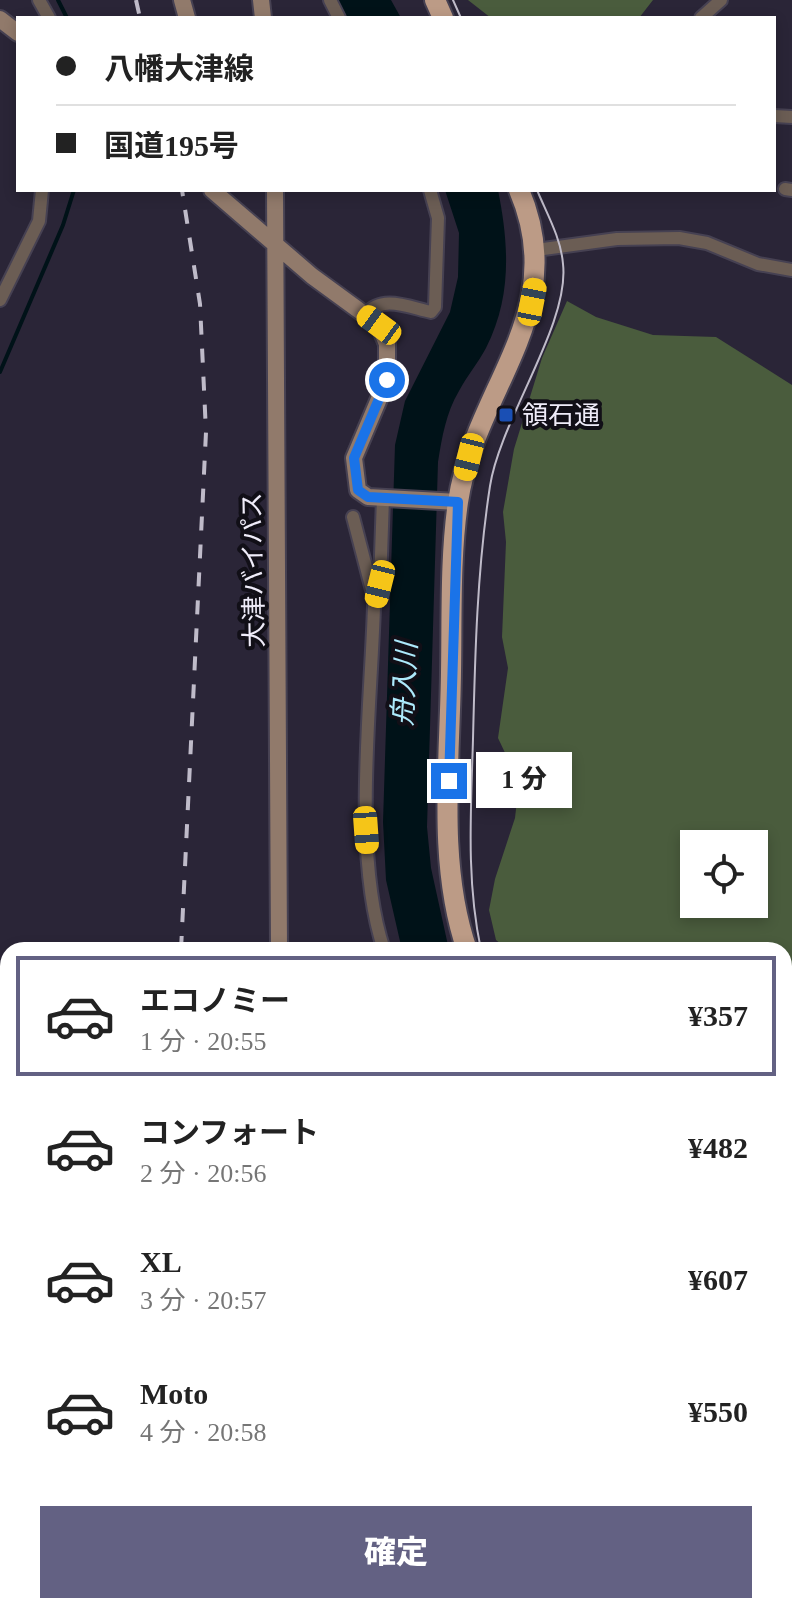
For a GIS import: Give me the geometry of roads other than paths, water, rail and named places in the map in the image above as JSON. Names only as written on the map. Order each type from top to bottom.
[{"type":"highway","points":[[465,942],[456,901],[450,830],[448,501],[532,302],[536,250],[533,230],[520,192]]},
{"type":"main road","points":[[0,19],[16,31]]},
{"type":"main road","name":"大津バイパス","points":[[275,192],[279,942]]},
{"type":"main road","points":[[229,197],[274,243],[379,325],[389,361],[387,380],[354,458],[353,472],[358,490],[368,497],[448,501]]},
{"type":"street","points":[[703,16],[721,0]]},
{"type":"street","points":[[0,300],[39,221],[42,192]]},
{"type":"street","points":[[365,315],[372,306],[383,302],[431,312],[435,307],[438,218],[431,192]]},
{"type":"street","points":[[536,250],[617,239],[679,238],[707,243],[758,264],[792,270]]},
{"type":"street","points":[[374,606],[380,584],[385,498]]},
{"type":"street","points":[[353,517],[371,578],[374,606],[366,830],[370,894],[382,942]]},
{"type":"water","points":[[337,0],[391,0],[400,16],[344,16]]},
{"type":"water","name":"舟入川","points":[[446,192],[498,192],[506,251],[500,310],[486,348],[451,408],[438,462],[427,827],[431,868],[447,942],[400,942],[386,880],[383,822],[395,445],[405,401],[450,312],[458,277],[459,233]]},
{"type":"waterway","points":[[58,0],[66,16]]},
{"type":"waterway","points":[[0,372],[63,225],[73,192]]},
{"type":"tram line","points":[[453,0],[460,16]]},
{"type":"tram line","points":[[479,942],[471,871],[471,819],[477,612],[482,549],[496,460],[546,343],[562,288],[560,245],[538,192]]},
{"type":"railway","points":[[136,0],[140,16]]},
{"type":"railway","points":[[181,942],[206,432],[200,304],[182,192]]},
{"type":"place","name":"領石通","points":[[506,415]]}]
